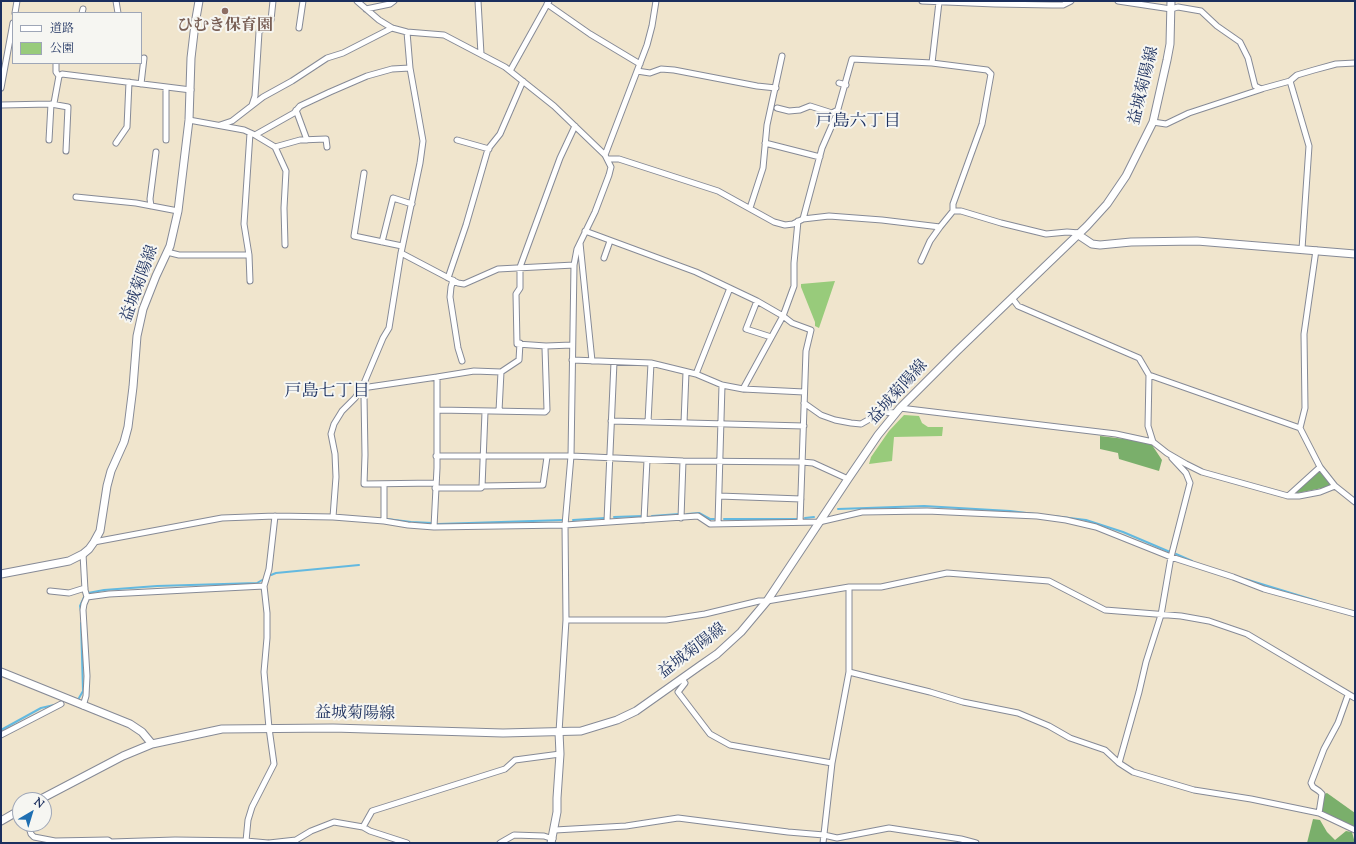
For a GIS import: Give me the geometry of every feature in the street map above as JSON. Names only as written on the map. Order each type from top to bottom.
[{"type":"main road","name":"益城菊陽線","points":[[1,574],[69,561],[83,554],[94,542],[100,531],[107,486],[111,471],[124,442],[128,426],[137,336],[143,310],[156,276],[168,252],[178,211],[189,120],[191,58],[199,1]]},
{"type":"main road","name":"益城菊陽線","points":[[52,793],[123,756],[152,744],[222,729],[269,728],[503,733],[581,731],[617,720],[636,710],[682,679],[728,645],[767,601],[848,479],[898,411],[957,350],[1087,226],[1106,204],[1126,176],[1153,122],[1170,44],[1171,1]]},
{"type":"main road","points":[[1078,233],[1092,244],[1100,245],[1131,242],[1197,241],[1355,254]]},
{"type":"main road","points":[[1,672],[130,724],[142,732],[152,744]]},
{"type":"main road","points":[[552,841],[557,812],[560,754],[559,732]]},
{"type":"main road","points":[[1,821],[12,815]]},
{"type":"street","points":[[15,12],[17,1]]},
{"type":"street","points":[[116,1],[118,12]]},
{"type":"street","points":[[252,106],[255,96],[259,32],[271,20],[273,1]]},
{"type":"street","points":[[299,28],[303,1]]},
{"type":"street","points":[[357,1],[378,20],[392,28],[407,32],[444,35],[510,71],[554,106],[606,157],[611,167],[595,212],[577,249],[574,265],[571,456],[565,524],[566,620],[559,732]]},
{"type":"street","points":[[366,9],[390,4],[394,1]]},
{"type":"street","points":[[478,1],[481,54]]},
{"type":"street","points":[[606,157],[647,45],[656,1]]},
{"type":"street","points":[[922,1],[1052,5],[1063,5],[1071,1]]},
{"type":"street","points":[[1118,1],[1171,9],[1178,7],[1201,11],[1217,26],[1240,42],[1248,58],[1255,86],[1263,89]]},
{"type":"street","points":[[932,63],[939,2]]},
{"type":"street","points":[[510,71],[548,3],[590,34],[640,64]]},
{"type":"street","points":[[1,88],[12,28]]},
{"type":"street","points":[[220,125],[232,121],[263,97],[292,81],[327,58],[343,53],[392,28]]},
{"type":"street","points":[[333,517],[336,477],[332,434],[334,424],[342,411],[355,398],[361,389],[383,338],[389,328],[400,253],[420,163],[423,141],[410,68],[407,32]]},
{"type":"street","points":[[7,55],[12,56]]},
{"type":"street","points":[[750,208],[763,168],[767,126],[782,56]]},
{"type":"street","points":[[141,84],[144,58]]},
{"type":"street","points":[[743,389],[783,316],[794,286],[794,263],[800,220],[822,148],[838,110],[852,59],[932,63],[987,70],[991,74],[982,124],[952,204],[953,211],[930,241],[921,261]]},
{"type":"street","points":[[1153,122],[1166,124],[1189,113],[1290,81],[1297,76],[1314,70],[1336,64],[1355,63]]},
{"type":"street","points":[[49,140],[52,104],[54,103],[59,76],[56,72],[56,64]]},
{"type":"street","points":[[253,134],[294,113],[300,106],[367,76],[392,69],[410,68]]},
{"type":"street","points":[[637,71],[650,72],[674,70],[757,86],[776,88]]},
{"type":"street","points":[[59,76],[62,74],[191,90]]},
{"type":"street","points":[[462,361],[458,348],[450,297],[451,279],[489,149],[500,134],[523,81]]},
{"type":"street","points":[[1290,81],[1309,146],[1302,249]]},
{"type":"street","points":[[116,144],[126,127],[129,82]]},
{"type":"street","points":[[839,83],[846,84]]},
{"type":"street","points":[[166,87],[166,140]]},
{"type":"street","points":[[1,104],[52,104],[68,107],[66,151]]},
{"type":"street","points":[[777,108],[789,111],[800,110],[810,106],[832,112],[838,110]]},
{"type":"street","points":[[296,110],[307,140]]},
{"type":"street","points":[[189,120],[220,125],[253,134],[275,147],[286,171],[284,208],[285,245]]},
{"type":"street","points":[[572,345],[546,346],[520,343],[517,344],[516,294],[520,288],[520,267],[560,158],[575,126]]},
{"type":"street","points":[[250,281],[249,255],[244,224],[253,134]]},
{"type":"street","points":[[275,147],[300,140],[326,139],[327,147]]},
{"type":"street","points":[[457,140],[489,149]]},
{"type":"street","points":[[765,143],[820,157]]},
{"type":"street","points":[[151,206],[150,199],[156,152]]},
{"type":"street","points":[[606,157],[619,159],[718,191],[774,222],[785,225],[793,224],[800,220],[837,217],[882,220],[940,227]]},
{"type":"street","points":[[364,173],[354,236],[402,246]]},
{"type":"street","points":[[76,197],[136,203],[178,211]]},
{"type":"street","points":[[382,242],[393,198],[412,204]]},
{"type":"street","points":[[953,211],[961,211],[1046,234],[1067,232],[1078,233]]},
{"type":"street","points":[[585,231],[696,272],[757,301],[792,323],[811,330],[806,350],[800,522]]},
{"type":"street","points":[[604,258],[610,240]]},
{"type":"street","points":[[580,242],[592,361]]},
{"type":"street","points":[[1316,250],[1304,334],[1305,408],[1300,428],[1320,467],[1335,486],[1355,502]]},
{"type":"street","points":[[168,252],[180,255],[249,255]]},
{"type":"street","points":[[400,253],[464,284],[498,269],[574,265]]},
{"type":"street","points":[[696,374],[730,288]]},
{"type":"street","points":[[1012,298],[1018,306],[1139,358],[1150,375],[1148,426],[1153,442]]},
{"type":"street","points":[[757,301],[746,329],[771,337]]},
{"type":"street","points":[[361,389],[474,371],[501,372],[519,360],[520,343]]},
{"type":"street","points":[[438,410],[545,412],[547,410],[546,346]]},
{"type":"street","points":[[572,360],[651,363],[696,374],[722,385],[743,389],[804,392]]},
{"type":"street","points":[[607,521],[614,362]]},
{"type":"street","points":[[648,422],[651,363]]},
{"type":"street","points":[[499,412],[501,372]]},
{"type":"street","points":[[684,422],[686,372]]},
{"type":"street","points":[[1150,375],[1300,428]]},
{"type":"street","points":[[434,526],[438,410],[437,377]]},
{"type":"street","points":[[718,523],[720,496],[722,385]]},
{"type":"street","points":[[361,389],[364,396],[364,484],[436,485],[481,488],[482,486],[543,485],[547,457]]},
{"type":"street","points":[[804,403],[822,415],[835,420],[851,423],[862,424],[882,412],[898,411],[1116,434],[1153,442],[1167,453],[1202,472],[1288,496],[1299,496],[1320,492],[1335,486]]},
{"type":"street","points":[[482,486],[485,412]]},
{"type":"street","points":[[611,421],[804,426]]},
{"type":"street","points":[[1119,763],[1146,662],[1161,615],[1171,557],[1190,483],[1186,473],[1167,453]]},
{"type":"street","points":[[436,456],[571,456],[610,459],[683,461],[802,462],[812,464],[848,479]]},
{"type":"street","points":[[644,520],[647,460]]},
{"type":"street","points":[[681,518],[683,461]]},
{"type":"street","points":[[1288,496],[1320,467]]},
{"type":"street","points":[[384,484],[384,521]]},
{"type":"street","points":[[720,496],[801,499]]},
{"type":"street","points":[[94,542],[222,518],[275,516],[333,517],[384,521],[408,525],[434,526],[565,524],[698,516],[710,524],[819,522],[862,512],[927,511],[1037,516],[1066,520],[1096,527],[1171,557],[1233,577],[1264,589],[1355,614]]},
{"type":"street","points":[[246,841],[248,820],[252,807],[274,764],[264,672],[268,613],[264,586],[269,569],[275,516]]},
{"type":"street","points":[[83,554],[87,597],[83,610],[86,676],[86,696],[83,706]]},
{"type":"street","points":[[566,620],[666,620],[705,614],[759,601],[849,588],[880,587],[947,573],[1049,581],[1105,610],[1181,616],[1209,621],[1247,634],[1355,698]]},
{"type":"street","points":[[87,597],[109,594],[264,586]]},
{"type":"street","points":[[50,591],[69,593],[85,588]]},
{"type":"street","points":[[823,843],[832,763],[849,672],[849,588]]},
{"type":"street","points":[[849,672],[930,692],[963,702],[1018,713],[1049,726],[1070,738],[1105,750],[1119,763],[1132,772],[1194,790],[1319,812],[1355,830]]},
{"type":"street","points":[[682,679],[685,682],[678,692],[710,734],[730,745],[832,763]]},
{"type":"street","points":[[1319,812],[1322,794],[1313,787],[1311,783],[1324,749],[1338,723],[1348,695]]},
{"type":"street","points":[[1,735],[61,704]]},
{"type":"street","points":[[363,827],[372,811],[380,808],[505,769],[515,760],[560,754]]},
{"type":"street","points":[[555,830],[626,826],[678,818],[824,835],[837,838],[889,828],[961,839],[976,843]]},
{"type":"street","points":[[30,832],[34,837],[55,841],[108,840],[111,842],[175,840],[246,841],[268,843],[296,840],[311,831],[334,822],[363,827],[370,831],[407,843]]},
{"type":"street","points":[[500,843],[514,835],[544,836],[552,841]]},
{"type":"green space","points":[[835,281],[819,328],[815,326],[815,322],[801,284]]},
{"type":"green space","points":[[904,415],[919,416],[922,423],[928,427],[943,427],[942,436],[894,437],[892,461],[869,464],[871,457],[889,431]]},
{"type":"green space","points":[[1100,436],[1150,442],[1162,460],[1159,471],[1119,459],[1118,453],[1100,449]]},
{"type":"green space","points":[[1320,469],[1331,484],[1327,487],[1293,494]]},
{"type":"green space","points":[[1327,793],[1355,813],[1355,827],[1321,812],[1324,794]]},
{"type":"green space","points":[[1313,819],[1320,820],[1327,832],[1335,840],[1346,831],[1352,832],[1355,843],[1307,843]]},
{"type":"waterway","points":[[838,509],[924,506],[1035,514]]},
{"type":"waterway","points":[[687,514],[699,513],[710,519],[714,519]]},
{"type":"waterway","points":[[652,516],[679,514]]},
{"type":"waterway","points":[[614,517],[643,516]]},
{"type":"waterway","points":[[1053,516],[1086,520],[1123,532],[1170,552]]},
{"type":"waterway","points":[[805,518],[814,517]]},
{"type":"waterway","points":[[573,520],[605,518]]},
{"type":"waterway","points":[[387,519],[432,523]]},
{"type":"waterway","points":[[724,519],[798,519]]},
{"type":"waterway","points":[[438,524],[564,520]]},
{"type":"waterway","points":[[1176,554],[1192,561]]},
{"type":"waterway","points":[[271,575],[276,573],[359,565]]},
{"type":"waterway","points":[[88,593],[104,590],[157,586],[257,583],[264,579]]},
{"type":"waterway","points":[[1245,579],[1317,601]]},
{"type":"waterway","points":[[81,611],[80,606],[85,595]]},
{"type":"waterway","points":[[79,698],[83,691],[81,623]]},
{"type":"waterway","points":[[1,730],[41,708],[54,705]]},
{"type":"place","name":"ひむき保育園","points":[[225,11]]},
{"type":"district","name":"戸島六丁目","points":[[858,123]]},
{"type":"district","name":"戸島七丁目","points":[[327,393]]}]
